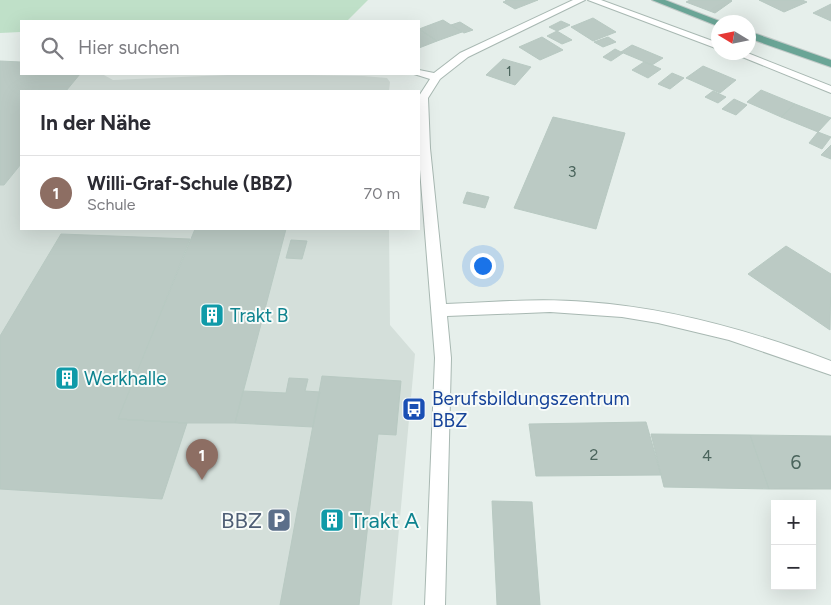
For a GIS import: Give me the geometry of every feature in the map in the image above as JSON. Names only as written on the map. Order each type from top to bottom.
[{"type":"main road","points":[[657,0],[711,19]]},
{"type":"main road","points":[[756,37],[831,64]]},
{"type":"street","points":[[435,605],[443,358],[422,122],[423,98],[436,77],[464,55],[580,0]]},
{"type":"street","points":[[593,0],[711,43]]},
{"type":"street","points":[[755,60],[831,90]]},
{"type":"street","points":[[420,73],[436,77]]},
{"type":"street","points":[[439,310],[551,306],[670,319],[740,336],[831,368]]},
{"type":"shaded area","points":[[79,75],[104,75],[113,80],[227,75],[363,76],[387,78],[390,82],[389,90],[67,90]]},
{"type":"shaded area","points":[[20,165],[20,230],[389,230],[390,325],[415,354],[392,605],[0,605],[0,184],[4,185]]},
{"type":"green space","points":[[0,0],[368,0],[348,20],[20,20],[20,32],[0,33]]},
{"type":"building","points":[[505,0],[538,0],[515,9],[503,2],[507,1]]},
{"type":"building","points":[[690,0],[732,1],[715,13],[686,2]]},
{"type":"building","points":[[759,0],[802,0],[807,2],[784,12]]},
{"type":"building","points":[[831,4],[831,21],[813,13]]},
{"type":"building","points":[[593,18],[616,32],[593,41],[571,27]]},
{"type":"building","points":[[443,20],[462,32],[437,41],[420,29]]},
{"type":"building","points":[[561,21],[570,25],[557,31],[549,27]]},
{"type":"building","points":[[460,22],[473,30],[464,33],[451,25]]},
{"type":"building","points":[[420,30],[437,41],[420,48]]},
{"type":"building","points":[[557,31],[572,40],[562,44],[547,36]]},
{"type":"building","points":[[542,37],[563,50],[540,60],[519,47]]},
{"type":"building","points":[[608,37],[616,42],[603,47],[594,42]]},
{"type":"building","points":[[632,45],[663,58],[652,65],[621,52]]},
{"type":"building","points":[[615,49],[623,53],[611,61],[603,57]]},
{"type":"building","points":[[503,59],[531,67],[515,85],[486,75]]},
{"type":"building","points":[[0,61],[20,62],[20,75],[79,75],[67,90],[20,90],[20,165],[4,185],[0,185]]},
{"type":"building","points":[[644,62],[661,69],[648,78],[632,70]]},
{"type":"building","points":[[703,66],[736,80],[720,93],[686,78]]},
{"type":"building","points":[[672,73],[684,78],[670,89],[658,84]]},
{"type":"building","points":[[761,90],[795,104],[781,117],[747,102]]},
{"type":"building","points":[[713,91],[726,97],[718,103],[705,97]]},
{"type":"building","points":[[734,99],[747,105],[736,115],[722,109]]},
{"type":"building","points":[[795,104],[831,118],[818,132],[781,117]]},
{"type":"building","points":[[553,117],[625,133],[596,229],[514,208]]},
{"type":"building","points":[[818,132],[831,137],[822,149],[809,143]]},
{"type":"building","points":[[831,145],[831,159],[821,155]]},
{"type":"building","points":[[467,192],[489,197],[485,208],[463,203]]},
{"type":"building","name":"Trakt B","points":[[195,230],[286,230],[235,423],[187,423],[118,419]]},
{"type":"building","name":"Werkhalle","points":[[61,234],[190,239],[118,419],[187,423],[162,499],[0,489],[0,336]]},
{"type":"building","points":[[291,240],[307,241],[302,259],[286,258]]},
{"type":"building","points":[[786,246],[831,274],[830,330],[748,274]]},
{"type":"building","name":"Trakt A","points":[[322,376],[401,381],[396,435],[378,434],[359,605],[280,605]]},
{"type":"building","points":[[289,378],[308,379],[305,391],[320,392],[313,427],[235,423],[243,391],[286,393]]},
{"type":"building","points":[[646,422],[661,475],[536,476],[529,424]]},
{"type":"building","points":[[651,434],[750,435],[769,489],[664,487]]},
{"type":"building","points":[[750,435],[831,436],[831,489],[769,489]]},
{"type":"building","points":[[492,501],[532,502],[540,605],[497,605]]},
{"type":"place","name":"Trakt B","points":[[212,315]]},
{"type":"place","name":"Werkhalle","points":[[67,378]]},
{"type":"place","name":"Berufsbildungszentrum BBZ","points":[[414,409]]},
{"type":"place","name":"Willi-Graf-Schule (BBZ)","points":[[202,480]]},
{"type":"place","name":"BBZ","points":[[279,520]]},
{"type":"place","name":"Trakt A","points":[[332,520]]}]
